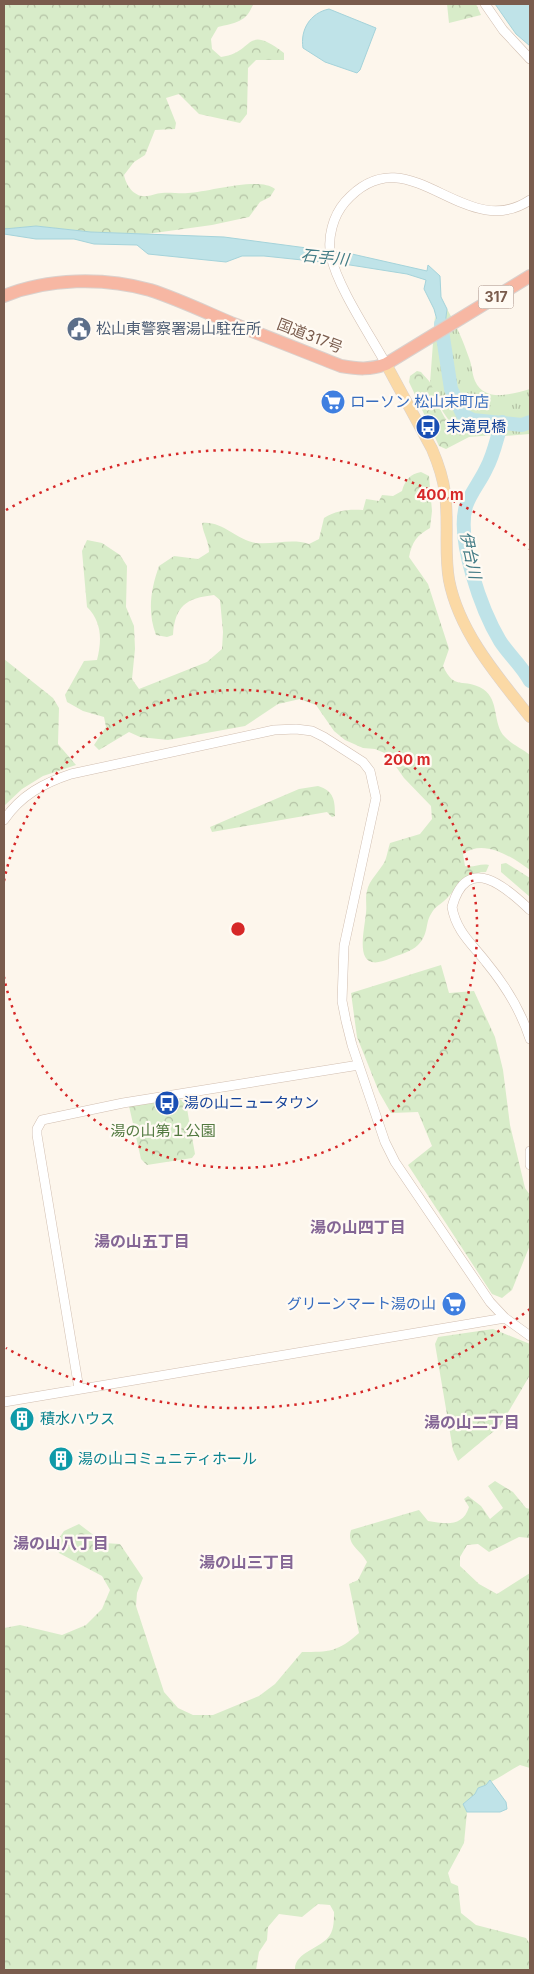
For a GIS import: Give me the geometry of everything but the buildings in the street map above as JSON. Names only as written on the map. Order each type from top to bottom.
[{"type":"highway","name":"国道317号","points":[[4,296],[28,287],[48,284],[91,282],[124,285],[151,291],[341,366],[358,370],[373,369],[386,364],[417,347],[530,276]]},
{"type":"main road","points":[[386,364],[432,449],[437,462],[445,493],[449,580],[459,612],[485,656],[530,717]]},
{"type":"street","points":[[485,4],[503,30],[530,59]]},
{"type":"street","points":[[386,364],[343,287],[330,255],[332,230],[337,215],[354,193],[376,180],[406,179],[417,182],[462,204],[486,211],[514,209],[530,200]]},
{"type":"street","points":[[4,820],[22,798],[53,780],[71,774],[274,730],[312,731],[355,755],[370,771],[376,798],[344,946],[341,974],[343,1008],[359,1065],[385,1142],[395,1162],[490,1302],[505,1318],[530,1336]]},
{"type":"street","points":[[530,910],[502,885],[484,878],[465,883],[459,890],[452,907],[462,935],[502,982],[517,1007],[530,1039]]},
{"type":"street","points":[[79,1389],[37,1135],[37,1129],[42,1120],[123,1103],[359,1065]]},
{"type":"street","points":[[530,1151],[530,1165]]},
{"type":"street","points":[[4,1402],[505,1318]]},
{"type":"green space","points":[[4,4],[253,4],[244,18],[235,23],[218,27],[211,39],[212,49],[221,57],[232,54],[256,40],[262,40],[271,44],[284,53],[284,60],[256,60],[248,68],[247,114],[240,123],[199,114],[179,94],[166,98],[176,123],[175,129],[155,130],[145,155],[134,162],[124,175],[132,190],[143,196],[158,193],[188,193],[246,184],[258,184],[268,185],[275,189],[270,197],[260,202],[249,217],[212,225],[147,234],[91,232],[36,226],[4,229]]},
{"type":"green space","points":[[447,4],[476,4],[481,15],[449,23]]},
{"type":"green space","points":[[447,309],[462,339],[479,388],[492,395],[515,393],[530,389],[530,434],[491,437],[494,434],[452,425],[439,406],[430,383],[435,316],[443,341]]},
{"type":"green space","points":[[417,371],[421,372],[430,382],[441,411],[449,422],[461,428],[489,428],[494,435],[469,437],[446,449],[439,446],[409,382],[410,376]]},
{"type":"green space","points":[[421,472],[429,476],[432,511],[430,528],[416,540],[409,557],[428,584],[449,649],[443,666],[447,674],[456,682],[470,684],[483,689],[492,699],[501,732],[510,742],[530,755],[530,870],[498,851],[480,848],[463,854],[465,866],[489,865],[486,872],[477,873],[466,878],[435,908],[429,917],[424,937],[415,947],[405,953],[379,962],[370,962],[365,957],[363,950],[368,887],[385,861],[390,843],[420,834],[432,819],[431,806],[404,778],[387,754],[375,749],[363,748],[345,740],[334,731],[316,705],[300,699],[278,704],[245,726],[168,740],[140,737],[129,732],[99,750],[94,745],[106,727],[104,717],[83,711],[67,702],[65,695],[84,661],[97,660],[100,645],[100,632],[96,619],[87,607],[82,551],[87,540],[102,543],[120,555],[127,566],[126,607],[134,626],[135,649],[132,679],[139,689],[207,662],[222,649],[223,632],[220,600],[214,595],[196,598],[184,605],[176,617],[173,635],[167,637],[156,635],[153,626],[151,600],[159,566],[174,556],[198,559],[209,552],[202,523],[216,525],[256,543],[302,542],[309,544],[319,539],[324,518],[343,511],[363,510],[366,499],[379,501],[382,495],[393,496],[402,491],[406,481],[411,476]]},
{"type":"green space","points":[[4,659],[53,698],[59,708],[58,744],[76,765],[43,776],[22,789],[4,806]]},
{"type":"green space","points":[[318,786],[330,793],[335,805],[335,816],[332,817],[327,812],[212,832],[210,827],[299,789]]},
{"type":"green space","points":[[506,863],[530,878],[530,897],[501,872],[501,864]]},
{"type":"green space","points":[[441,965],[449,993],[474,991],[495,1037],[503,1070],[510,1125],[525,1188],[530,1195],[530,1245],[512,1290],[502,1298],[492,1294],[408,1165],[432,1146],[418,1112],[391,1113],[379,1092],[357,1037],[351,993]]},
{"type":"green space","name":"湯の山第１公園","points":[[178,1098],[186,1103],[195,1154],[192,1158],[147,1165],[141,1159],[129,1106]]},
{"type":"green space","points":[[493,1329],[530,1344],[530,1375],[500,1426],[458,1461],[453,1450],[435,1344],[438,1337]]},
{"type":"green space","points":[[495,1481],[513,1492],[526,1508],[530,1509],[530,1538],[519,1537],[489,1552],[478,1544],[467,1545],[460,1557],[460,1566],[479,1584],[497,1594],[530,1573],[530,1768],[520,1765],[478,1788],[475,1794],[463,1804],[467,1812],[464,1843],[448,1873],[451,1883],[458,1886],[461,1913],[476,1925],[526,1938],[530,1944],[530,1970],[295,1970],[299,1959],[326,1940],[332,1930],[334,1912],[330,1905],[318,1904],[302,1917],[279,1914],[268,1927],[267,1940],[259,1952],[256,1970],[4,1970],[4,1628],[20,1625],[62,1635],[86,1625],[102,1609],[110,1590],[102,1576],[59,1553],[55,1544],[64,1531],[79,1524],[104,1543],[120,1544],[143,1578],[137,1593],[136,1606],[164,1692],[178,1708],[193,1715],[213,1715],[259,1696],[275,1684],[302,1652],[333,1650],[345,1644],[359,1633],[349,1584],[358,1580],[367,1562],[352,1544],[351,1530],[419,1510],[428,1521],[453,1523],[463,1518],[466,1513],[469,1507],[464,1499],[468,1496],[481,1506],[490,1519],[503,1508],[488,1486]]},
{"type":"water","points":[[495,4],[530,4],[530,46],[516,34]]},
{"type":"water","points":[[329,9],[376,28],[360,70],[357,73],[325,62],[303,48],[303,35],[308,23],[316,14]]},
{"type":"water","points":[[36,226],[91,232],[224,237],[352,254],[427,271],[428,265],[440,276],[441,297],[447,309],[443,342],[434,309],[424,289],[426,280],[407,274],[350,265],[264,256],[242,256],[226,262],[148,254],[137,245],[94,244],[74,239],[36,239],[4,234],[4,229]]},
{"type":"water","points":[[490,1780],[506,1802],[507,1809],[500,1812],[467,1812],[463,1804],[475,1794],[478,1788],[486,1785]]},
{"type":"waterway","name":"石手川","points":[[441,324],[451,389],[463,415],[473,420],[522,425],[530,422]]},
{"type":"waterway","name":"伊台川","points":[[502,422],[489,464],[466,506],[464,520],[465,537],[472,575],[493,628],[500,641],[530,681]]},
{"type":"place","name":"松山東警察署湯山駐在所","points":[[79,329]]},
{"type":"place","name":"ローソン 松山末町店","points":[[333,402]]},
{"type":"place","name":"末滝見橋","points":[[428,427]]},
{"type":"place","name":"湯の山ニュータウン","points":[[167,1103]]},
{"type":"place","name":"グリーンマート湯の山","points":[[454,1304]]},
{"type":"place","name":"積水ハウス","points":[[22,1419]]},
{"type":"place","name":"湯の山コミュニティホール","points":[[61,1459]]},
{"type":"district","name":"湯の山四丁目","points":[[358,1227]]},
{"type":"district","name":"湯の山五丁目","points":[[142,1241]]},
{"type":"district","name":"湯の山二丁目","points":[[472,1422]]},
{"type":"district","name":"湯の山八丁目","points":[[61,1543]]},
{"type":"district","name":"湯の山三丁目","points":[[247,1562]]}]
